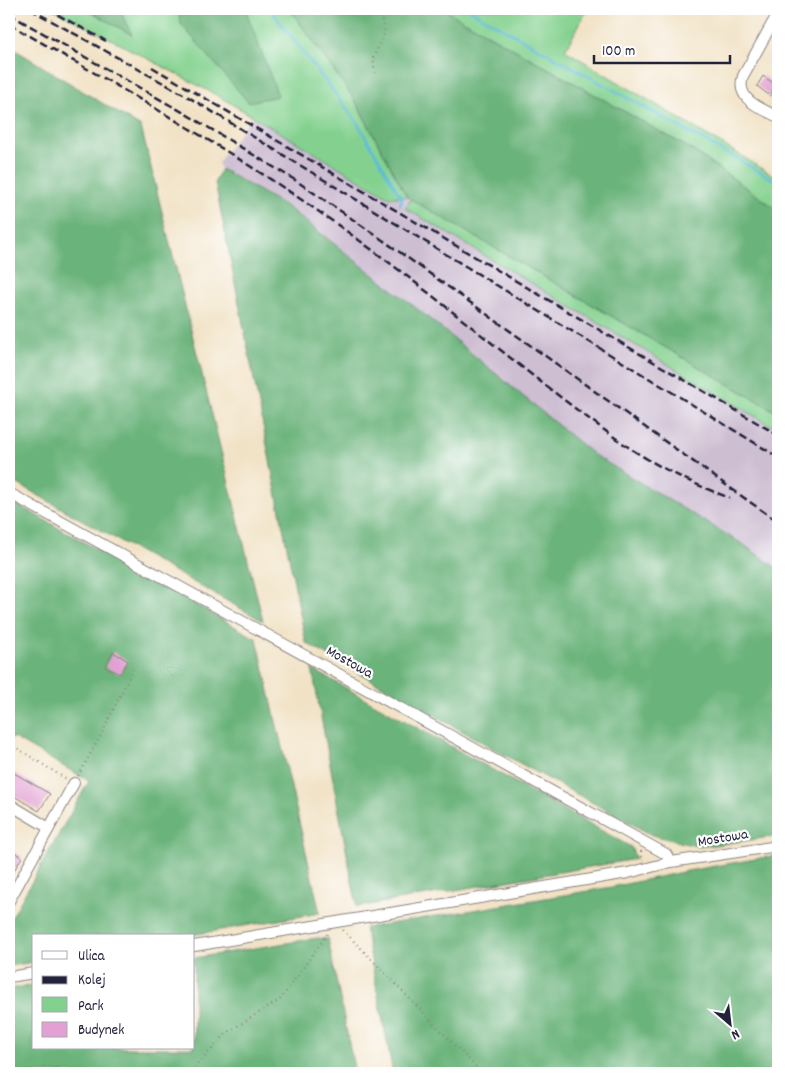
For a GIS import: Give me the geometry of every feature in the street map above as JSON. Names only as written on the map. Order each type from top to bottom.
[{"type":"street","points":[[778,14],[740,83],[744,97],[778,117]]},
{"type":"street","name":"Mostowa","points":[[9,493],[666,854],[671,862]]},
{"type":"street","points":[[9,901],[74,783]]},
{"type":"street","points":[[9,804],[49,828]]},
{"type":"street","name":"Mostowa","points":[[195,946],[628,873],[671,862],[778,846]]},
{"type":"street","points":[[9,978],[32,973]]},
{"type":"path","points":[[375,73],[373,58],[385,32],[378,9]]},
{"type":"path","points":[[9,744],[74,783],[101,735],[133,669]]},
{"type":"path","points":[[9,828],[19,810]]},
{"type":"path","points":[[639,865],[643,861],[640,840]]},
{"type":"path","points":[[194,1073],[196,1066],[228,1032],[281,998],[336,922],[482,1073]]},
{"type":"shaded area","points":[[257,110],[363,169],[778,414],[778,569],[744,545],[594,455],[425,315],[287,207],[221,169],[218,163]]},
{"type":"green space","points":[[54,9],[86,9],[131,34],[119,9],[179,9],[181,24],[247,14],[247,9],[290,9],[356,102],[407,197],[389,197],[220,97]]},
{"type":"green space","points":[[86,9],[119,9],[132,35]]},
{"type":"green space","points":[[179,9],[247,9],[247,14],[278,96],[248,102],[181,24]]},
{"type":"green space","points":[[290,9],[443,9],[689,148],[778,210],[778,413],[407,197],[356,102]]},
{"type":"green space","points":[[443,9],[588,9],[565,50],[778,178],[778,210],[689,148]]},
{"type":"green space","points":[[9,46],[141,127],[263,621],[9,479]]},
{"type":"green space","points":[[221,169],[287,207],[425,315],[594,455],[744,545],[778,569],[778,836],[700,847],[652,835],[306,643],[215,182]]},
{"type":"green space","points":[[411,199],[778,413],[778,430],[405,208]]},
{"type":"green space","points":[[9,500],[257,639],[320,913],[195,934],[32,934],[32,962],[9,966],[9,922],[89,781],[14,738],[9,738]]},
{"type":"green space","points":[[312,669],[631,847],[636,859],[357,907]]},
{"type":"green space","points":[[778,855],[778,1073],[393,1073],[365,928],[612,887],[687,871]]},
{"type":"green space","points":[[317,938],[328,939],[355,1073],[9,1073],[9,989],[32,985],[32,1050],[195,1050],[195,958]]},
{"type":"building","points":[[763,76],[776,85],[770,96],[757,86]]},
{"type":"building","points":[[113,652],[128,661],[120,674],[105,667]]},
{"type":"building","points":[[9,770],[50,794],[39,811],[9,793]]},
{"type":"building","points":[[9,849],[22,857],[9,879]]},
{"type":"waterway","points":[[270,9],[357,122],[402,199],[400,205]]},
{"type":"waterway","points":[[468,9],[778,182]]},
{"type":"railway","points":[[30,9],[185,95],[778,457]]},
{"type":"railway","points":[[47,9],[106,41]]},
{"type":"railway","points":[[9,14],[186,114],[295,180],[377,236],[778,522]]},
{"type":"railway","points":[[9,24],[136,97],[261,173],[379,255],[594,423],[631,449],[679,476],[730,498]]},
{"type":"railway","points":[[152,67],[778,435]]}]
